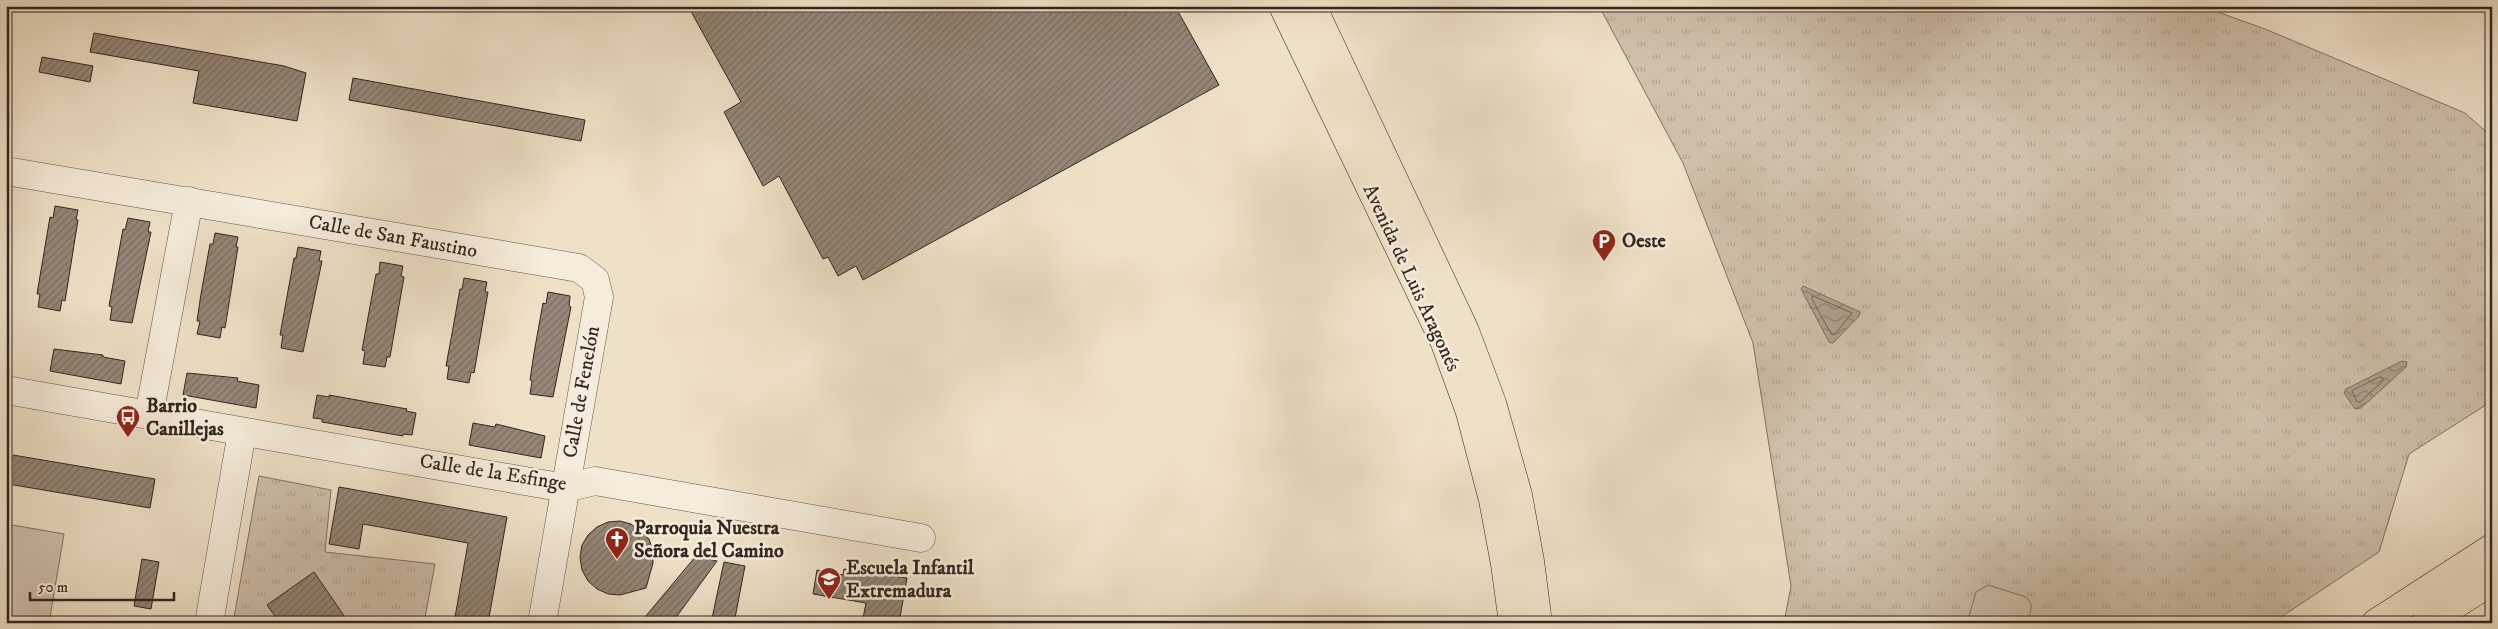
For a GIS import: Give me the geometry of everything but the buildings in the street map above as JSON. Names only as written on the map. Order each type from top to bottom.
[{"type":"main road","name":"Avenida de Luis Aragonés","points":[[1282,6],[1445,343],[1470,412],[1493,500],[1505,564],[1513,623]]},
{"type":"main road","name":"Avenida de Luis Aragonés","points":[[1312,6],[1465,331],[1492,403],[1518,495],[1530,561],[1538,623]]},
{"type":"main road","points":[[2376,623],[2492,548]]},
{"type":"main road","points":[[2426,623],[2492,582]]},
{"type":"street","name":"Calle de San Faustino","points":[[6,171],[579,268],[595,280]]},
{"type":"street","points":[[148,415],[189,202]]},
{"type":"street","name":"Calle de Fenelón","points":[[542,623],[598,297],[595,280]]},
{"type":"street","name":"Calle de la Esfinge","points":[[6,390],[565,488],[595,481],[921,538]]},
{"type":"street","points":[[209,623],[242,432]]},
{"type":"green space","points":[[1599,6],[2201,6],[2265,29],[2465,113],[2492,137],[2492,401],[2409,454],[2379,552],[2272,623],[1784,623],[1791,586],[1753,343],[1683,163]]},
{"type":"green space","points":[[259,476],[331,490],[325,552],[435,564],[424,623],[233,623]]},
{"type":"green space","points":[[7,524],[64,534],[49,623],[6,623]]},
{"type":"green space","points":[[1988,585],[2026,597],[2031,606],[2027,623],[1967,623],[1976,592]]},
{"type":"water","points":[[1803,286],[1860,312],[1859,316],[1833,343],[1829,342],[1801,289]]},
{"type":"water","points":[[2402,361],[2407,362],[2406,367],[2361,408],[2355,409],[2344,393],[2346,389]]},
{"type":"place","name":"Oeste","points":[[1604,262]]},
{"type":"place","name":"Barrio Canillejas","points":[[128,438]]},
{"type":"place","name":"Parroquia Nuestra Señora del Camino","points":[[617,560]]},
{"type":"place","name":"Escuela Infantil Extremadura","points":[[829,600]]}]
